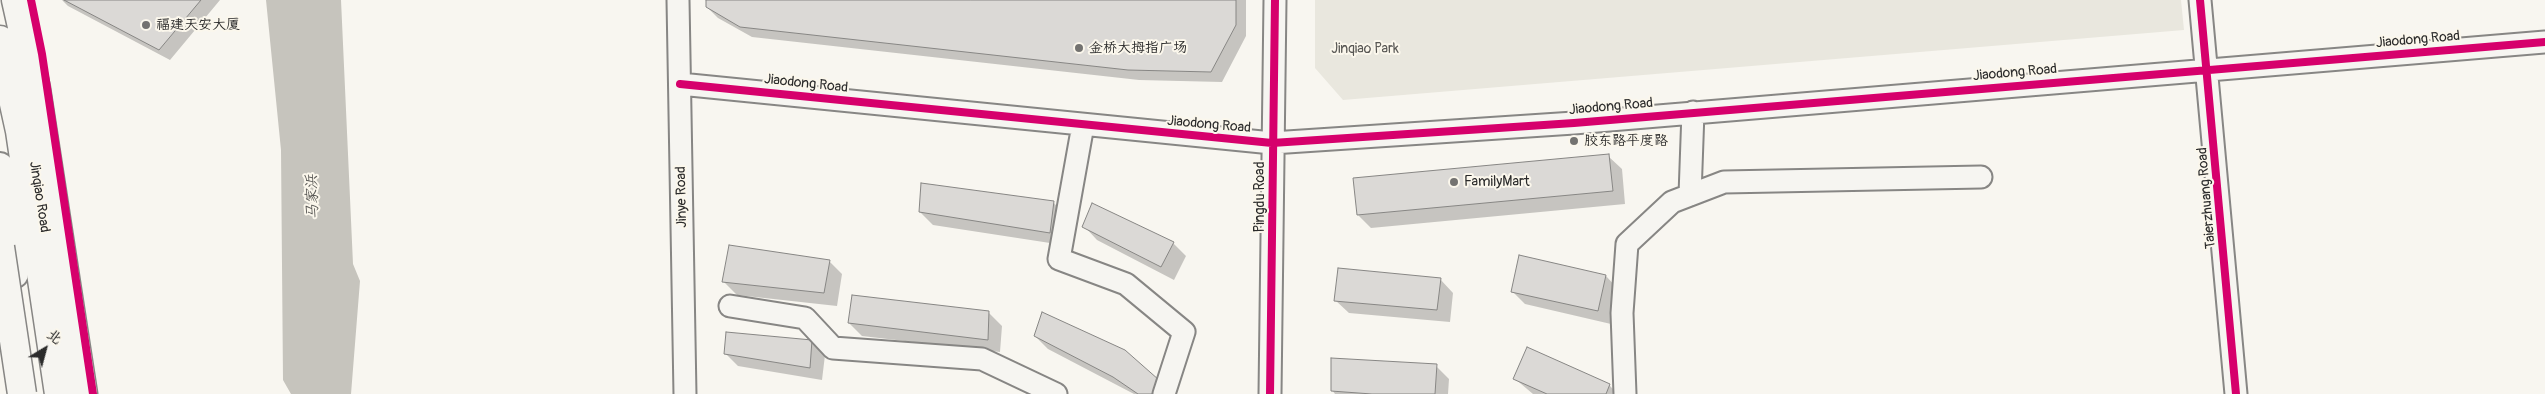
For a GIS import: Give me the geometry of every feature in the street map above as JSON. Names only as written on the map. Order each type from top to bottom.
[{"type":"highway","points":[[14,0],[36,89],[83,394]]},
{"type":"highway","points":[[0,40],[20,131],[59,394]]},
{"type":"highway","points":[[0,247],[28,390]]},
{"type":"main road","name":"Jinqiao Road","points":[[14,0],[15,39],[69,394]]},
{"type":"main road","points":[[0,166],[28,390]]},
{"type":"main road","points":[[0,328],[28,390]]},
{"type":"street","name":"Jinye Road","points":[[678,0],[685,394]]},
{"type":"street","name":"Pingdu Road","points":[[1270,394],[1275,0]]},
{"type":"street","name":"Taierzhuang Road","points":[[2200,0],[2208,70],[2236,394]]},
{"type":"street","name":"Jiaodong Road","points":[[680,84],[1272,143],[1420,134],[2545,42]]},
{"type":"street","points":[[1690,195],[1693,112]]},
{"type":"street","points":[[1083,125],[1059,259],[1126,284],[1184,332],[1164,394]]},
{"type":"street","points":[[1624,394],[1622,313],[1627,244],[1672,202],[1724,182],[1981,177]]},
{"type":"street","points":[[730,306],[805,318],[832,348],[982,359],[1056,394]]},
{"type":"green space","name":"Jinqiao Park","points":[[1315,0],[2181,0],[2184,30],[1343,100],[1315,68]]},
{"type":"water","name":"马家浜","points":[[266,0],[341,0],[353,264],[360,281],[351,394],[291,394],[283,380],[281,150]]},
{"type":"building","name":"福建天安大厦","points":[[64,0],[201,0],[159,50]]},
{"type":"building","name":"金桥大拇指广场","points":[[706,0],[1236,0],[1236,25],[1211,72],[1128,70],[740,27],[706,7]]},
{"type":"building","points":[[1609,154],[1613,191],[1357,215],[1353,178]]},
{"type":"building","points":[[921,183],[1054,201],[1050,233],[919,212]]},
{"type":"building","points":[[1092,203],[1174,242],[1161,267],[1082,227]]},
{"type":"building","points":[[729,245],[830,260],[824,293],[722,282]]},
{"type":"building","points":[[1519,255],[1606,275],[1598,311],[1511,292]]},
{"type":"building","points":[[1338,268],[1441,278],[1437,310],[1334,301]]},
{"type":"building","points":[[852,295],[989,311],[988,340],[848,323]]},
{"type":"building","points":[[1042,312],[1125,350],[1159,380],[1152,394],[1138,394],[1113,377],[1034,336]]},
{"type":"building","points":[[726,332],[812,340],[810,368],[724,354]]},
{"type":"building","points":[[1527,347],[1610,384],[1606,394],[1547,394],[1513,379]]},
{"type":"building","points":[[1331,358],[1437,364],[1435,394],[1372,394],[1331,391]]},
{"type":"cycle path","points":[[31,0],[42,54],[93,394]]},
{"type":"cycle path","points":[[1270,394],[1275,0]]},
{"type":"cycle path","points":[[2200,0],[2236,394]]},
{"type":"cycle path","points":[[680,84],[1272,143],[1574,123],[2545,42]]},
{"type":"place","name":"福建天安大厦","points":[[146,25]]},
{"type":"place","name":"金桥大拇指广场","points":[[1079,48]]},
{"type":"place","name":"胶东路平度路","points":[[1574,141]]},
{"type":"place","name":"FamilyMart","points":[[1454,182]]}]
